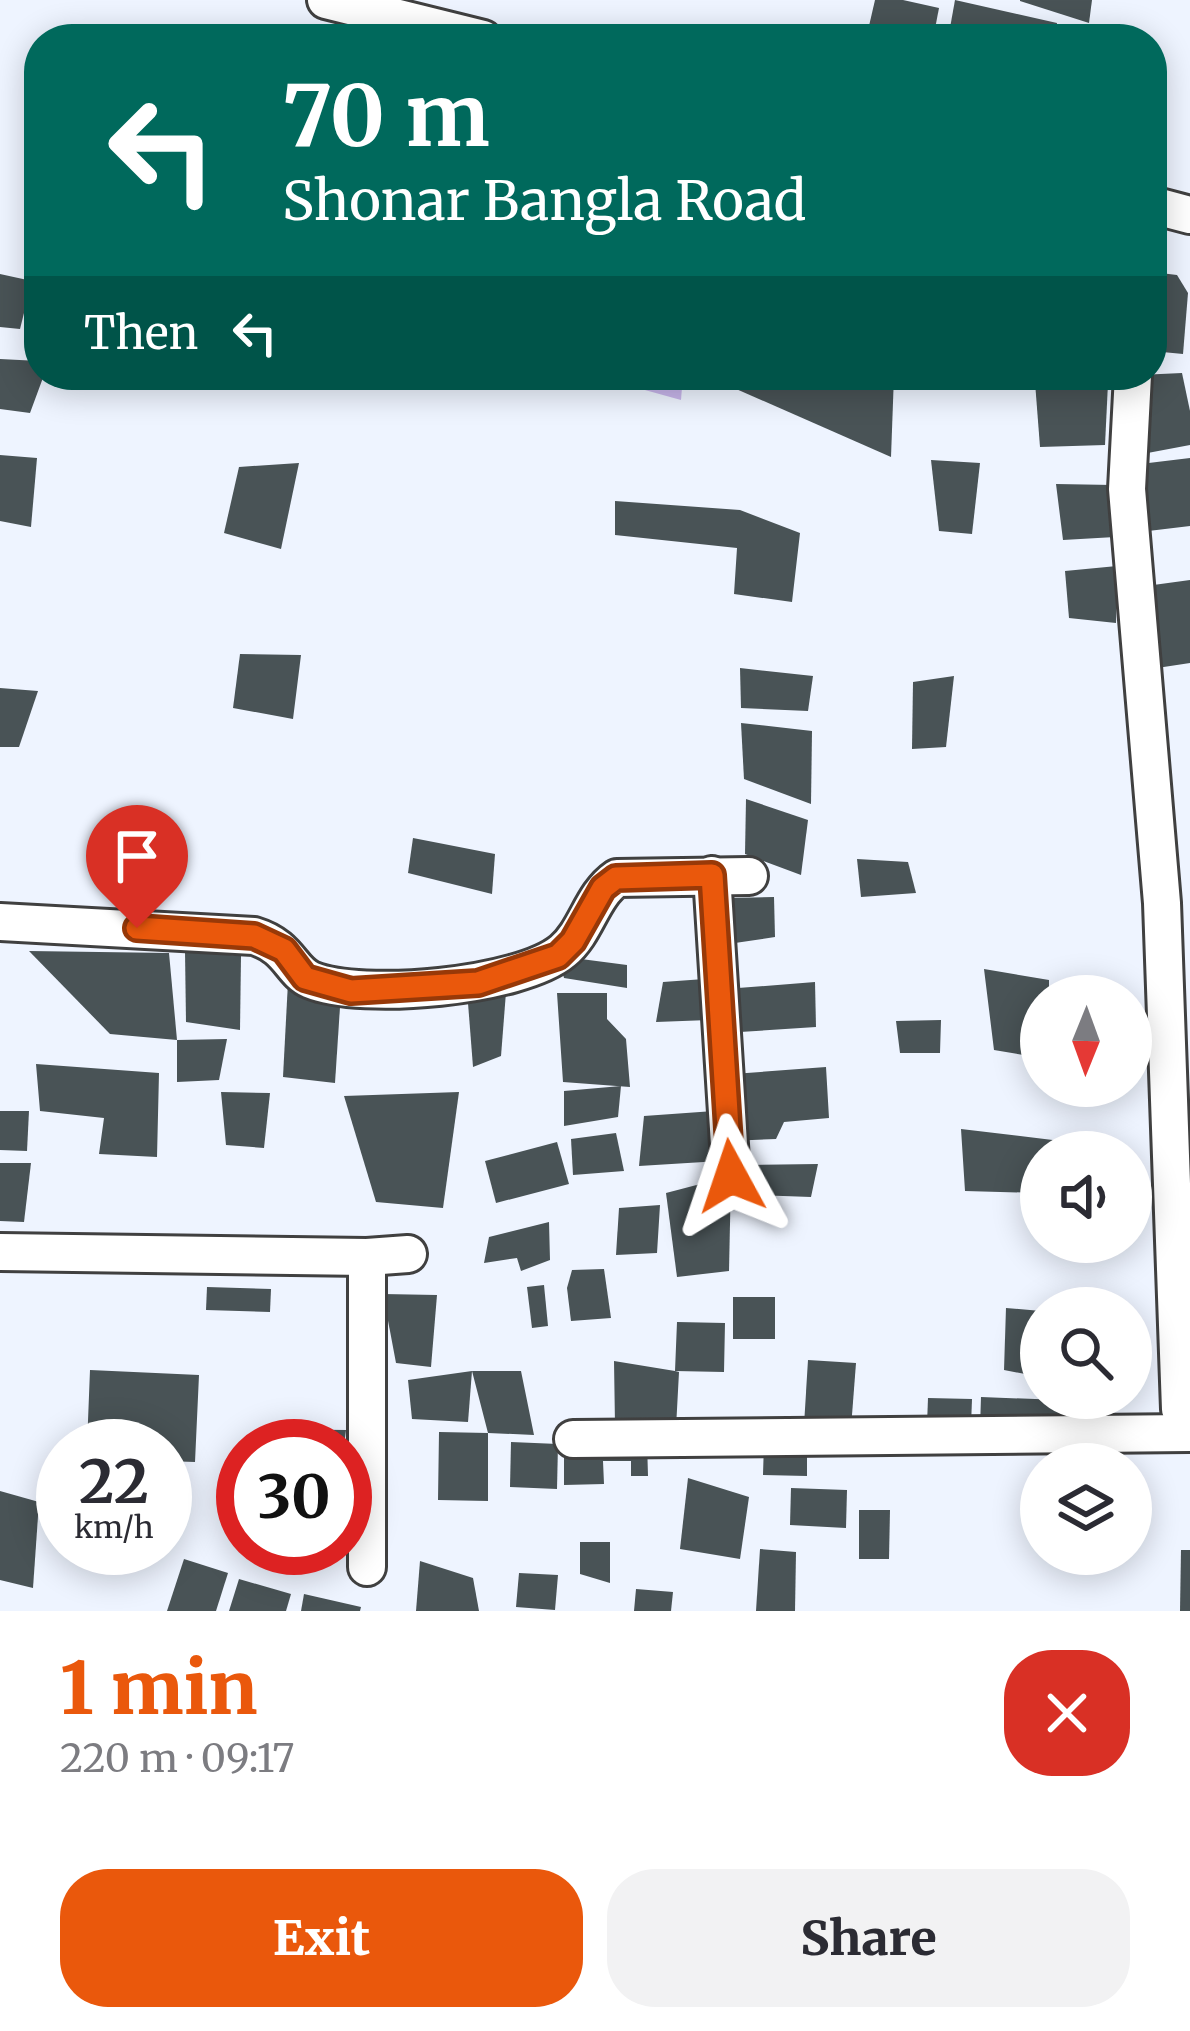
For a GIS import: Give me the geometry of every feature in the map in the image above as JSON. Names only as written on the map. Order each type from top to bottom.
[{"type":"street","points":[[326,0],[423,24]]},
{"type":"street","points":[[573,1439],[1190,1433],[1180,1409],[1162,903],[1127,489],[1132,390]]},
{"type":"street","points":[[712,875],[731,1176]]},
{"type":"street","points":[[0,922],[254,936],[284,950],[305,978],[351,991],[457,985],[478,983],[558,956],[573,941],[603,888],[616,878],[748,876]]},
{"type":"street","points":[[0,1252],[409,1254]]},
{"type":"street","points":[[367,1257],[367,1419]]},
{"type":"shaded area","points":[[645,390],[682,390],[681,400]]},
{"type":"building","points":[[875,0],[939,8],[936,24],[869,24]]},
{"type":"building","points":[[955,0],[1057,23],[1057,24],[951,24]]},
{"type":"building","points":[[1092,0],[1089,23],[1020,1]]},
{"type":"building","points":[[0,274],[24,279],[20,329],[0,327]]},
{"type":"building","points":[[1167,274],[1177,275],[1188,293],[1183,354],[1167,352]]},
{"type":"building","points":[[0,359],[24,360],[24,390],[38,390],[30,413],[0,409]]},
{"type":"building","points":[[1182,373],[1190,411],[1190,445],[1137,455],[1139,390],[1167,390],[1167,374]]},
{"type":"building","points":[[738,390],[893,390],[891,457]]},
{"type":"building","points":[[1036,390],[1108,390],[1105,445],[1040,447]]},
{"type":"building","points":[[0,455],[37,458],[31,527],[0,521]]},
{"type":"building","points":[[1190,458],[1190,526],[1140,532],[1132,465]]},
{"type":"building","points":[[931,460],[980,463],[972,534],[939,531]]},
{"type":"building","points":[[299,463],[281,549],[224,533],[239,467]]},
{"type":"building","points":[[1056,484],[1113,485],[1115,537],[1063,540]]},
{"type":"building","points":[[615,501],[740,510],[800,533],[792,602],[734,594],[737,548],[615,535]]},
{"type":"building","points":[[1117,566],[1116,623],[1069,618],[1065,571]]},
{"type":"building","points":[[1190,580],[1190,663],[1157,668],[1146,586]]},
{"type":"building","points":[[240,654],[301,655],[293,719],[233,708]]},
{"type":"building","points":[[740,668],[813,676],[808,711],[741,708]]},
{"type":"building","points":[[954,676],[946,747],[912,749],[913,682]]},
{"type":"building","points":[[0,688],[38,691],[19,747],[0,747]]},
{"type":"building","points":[[741,723],[812,731],[811,804],[744,779]]},
{"type":"building","points":[[746,799],[808,820],[801,875],[745,854]]},
{"type":"building","points":[[413,838],[495,854],[492,894],[408,873]]},
{"type":"building","points":[[857,859],[908,862],[916,893],[861,897]]},
{"type":"building","points":[[774,897],[775,937],[735,943],[729,898]]},
{"type":"building","points":[[29,951],[169,953],[177,1040],[110,1034]]},
{"type":"building","points":[[185,951],[241,956],[240,1030],[186,1022]]},
{"type":"building","points":[[558,956],[627,965],[627,988],[564,978]]},
{"type":"building","points":[[984,969],[1020,975],[1020,1054],[994,1050]]},
{"type":"building","points":[[718,978],[709,1020],[656,1022],[663,982]]},
{"type":"building","points":[[288,982],[340,1007],[335,1083],[283,1077]]},
{"type":"building","points":[[815,982],[816,1027],[740,1032],[738,988]]},
{"type":"building","points":[[506,992],[501,1056],[473,1067],[468,1003]]},
{"type":"building","points":[[557,993],[607,993],[607,1019],[626,1039],[630,1087],[563,1082]]},
{"type":"building","points":[[941,1020],[940,1053],[900,1053],[896,1021]]},
{"type":"building","points":[[227,1039],[219,1080],[177,1082],[177,1040]]},
{"type":"building","points":[[36,1064],[159,1073],[157,1157],[99,1154],[104,1118],[40,1111]]},
{"type":"building","points":[[826,1067],[829,1118],[784,1122],[776,1139],[728,1141],[733,1074]]},
{"type":"building","points":[[621,1086],[618,1117],[564,1126],[564,1091]]},
{"type":"building","points":[[221,1092],[270,1093],[264,1148],[226,1145]]},
{"type":"building","points":[[459,1092],[443,1208],[376,1202],[344,1096]]},
{"type":"building","points":[[0,1111],[29,1111],[27,1151],[0,1150]]},
{"type":"building","points":[[714,1111],[720,1161],[639,1166],[644,1116]]},
{"type":"building","points":[[961,1129],[1020,1136],[1020,1192],[965,1191]]},
{"type":"building","points":[[616,1133],[624,1171],[573,1175],[571,1139]]},
{"type":"building","points":[[557,1142],[569,1184],[496,1203],[485,1161]]},
{"type":"building","points":[[0,1163],[31,1163],[24,1222],[0,1221]]},
{"type":"building","points":[[818,1164],[811,1197],[730,1194],[744,1165]]},
{"type":"building","points":[[731,1176],[729,1271],[677,1277],[666,1193]]},
{"type":"building","points":[[660,1205],[657,1253],[616,1255],[619,1208]]},
{"type":"building","points":[[549,1222],[550,1260],[521,1271],[517,1258],[484,1263],[489,1237]]},
{"type":"building","points":[[604,1269],[611,1318],[571,1321],[567,1288],[572,1270]]},
{"type":"building","points":[[544,1285],[548,1326],[532,1328],[527,1287]]},
{"type":"building","points":[[207,1287],[271,1289],[270,1312],[206,1310]]},
{"type":"building","points":[[383,1294],[437,1295],[431,1367],[396,1363]]},
{"type":"building","points":[[733,1297],[775,1297],[775,1339],[733,1339]]},
{"type":"building","points":[[1006,1308],[1020,1309],[1020,1373],[1004,1370]]},
{"type":"building","points":[[677,1322],[725,1323],[724,1372],[675,1371]]},
{"type":"building","points":[[808,1360],[856,1363],[851,1428],[804,1425]]},
{"type":"building","points":[[614,1361],[679,1372],[676,1428],[615,1425]]},
{"type":"building","points":[[90,1370],[199,1375],[195,1462],[192,1419],[88,1419]]},
{"type":"building","points":[[472,1371],[468,1422],[412,1419],[408,1380]]},
{"type":"building","points":[[472,1371],[521,1371],[534,1435],[488,1433]]},
{"type":"building","points":[[981,1397],[1020,1398],[1020,1419],[1060,1419],[1060,1431],[980,1428]]},
{"type":"building","points":[[928,1398],[972,1399],[970,1452],[926,1451]]},
{"type":"building","points":[[439,1432],[488,1433],[488,1501],[438,1500]]},
{"type":"building","points":[[764,1441],[807,1442],[807,1476],[763,1475]]},
{"type":"building","points":[[511,1442],[558,1444],[557,1489],[510,1487]]},
{"type":"building","points":[[647,1442],[648,1476],[631,1476],[631,1461],[603,1461],[604,1484],[564,1485],[564,1443]]},
{"type":"building","points":[[688,1478],[749,1497],[740,1559],[680,1549]]},
{"type":"building","points":[[791,1488],[847,1490],[846,1528],[790,1525]]},
{"type":"building","points":[[0,1491],[36,1501],[36,1545],[33,1588],[0,1580]]},
{"type":"building","points":[[859,1510],[890,1510],[889,1559],[859,1559]]},
{"type":"building","points":[[580,1542],[610,1542],[610,1583],[580,1574]]},
{"type":"building","points":[[760,1549],[796,1552],[795,1611],[756,1611]]},
{"type":"building","points":[[1181,1550],[1190,1550],[1190,1611],[1180,1611]]},
{"type":"building","points":[[420,1561],[473,1578],[479,1611],[416,1611]]},
{"type":"building","points":[[192,1562],[216,1569],[216,1575],[227,1575],[216,1611],[167,1611],[179,1575],[192,1575]]},
{"type":"building","points":[[519,1573],[558,1575],[555,1610],[516,1607]]},
{"type":"building","points":[[239,1579],[291,1594],[286,1611],[229,1611]]},
{"type":"building","points":[[636,1589],[673,1592],[671,1611],[634,1611]]},
{"type":"building","points":[[304,1594],[361,1607],[360,1611],[301,1611]]},
{"type":"route","points":[[137,928],[254,936],[284,950],[305,978],[351,991],[478,983],[558,956],[573,941],[603,888],[616,878],[712,875],[731,1176]]}]
